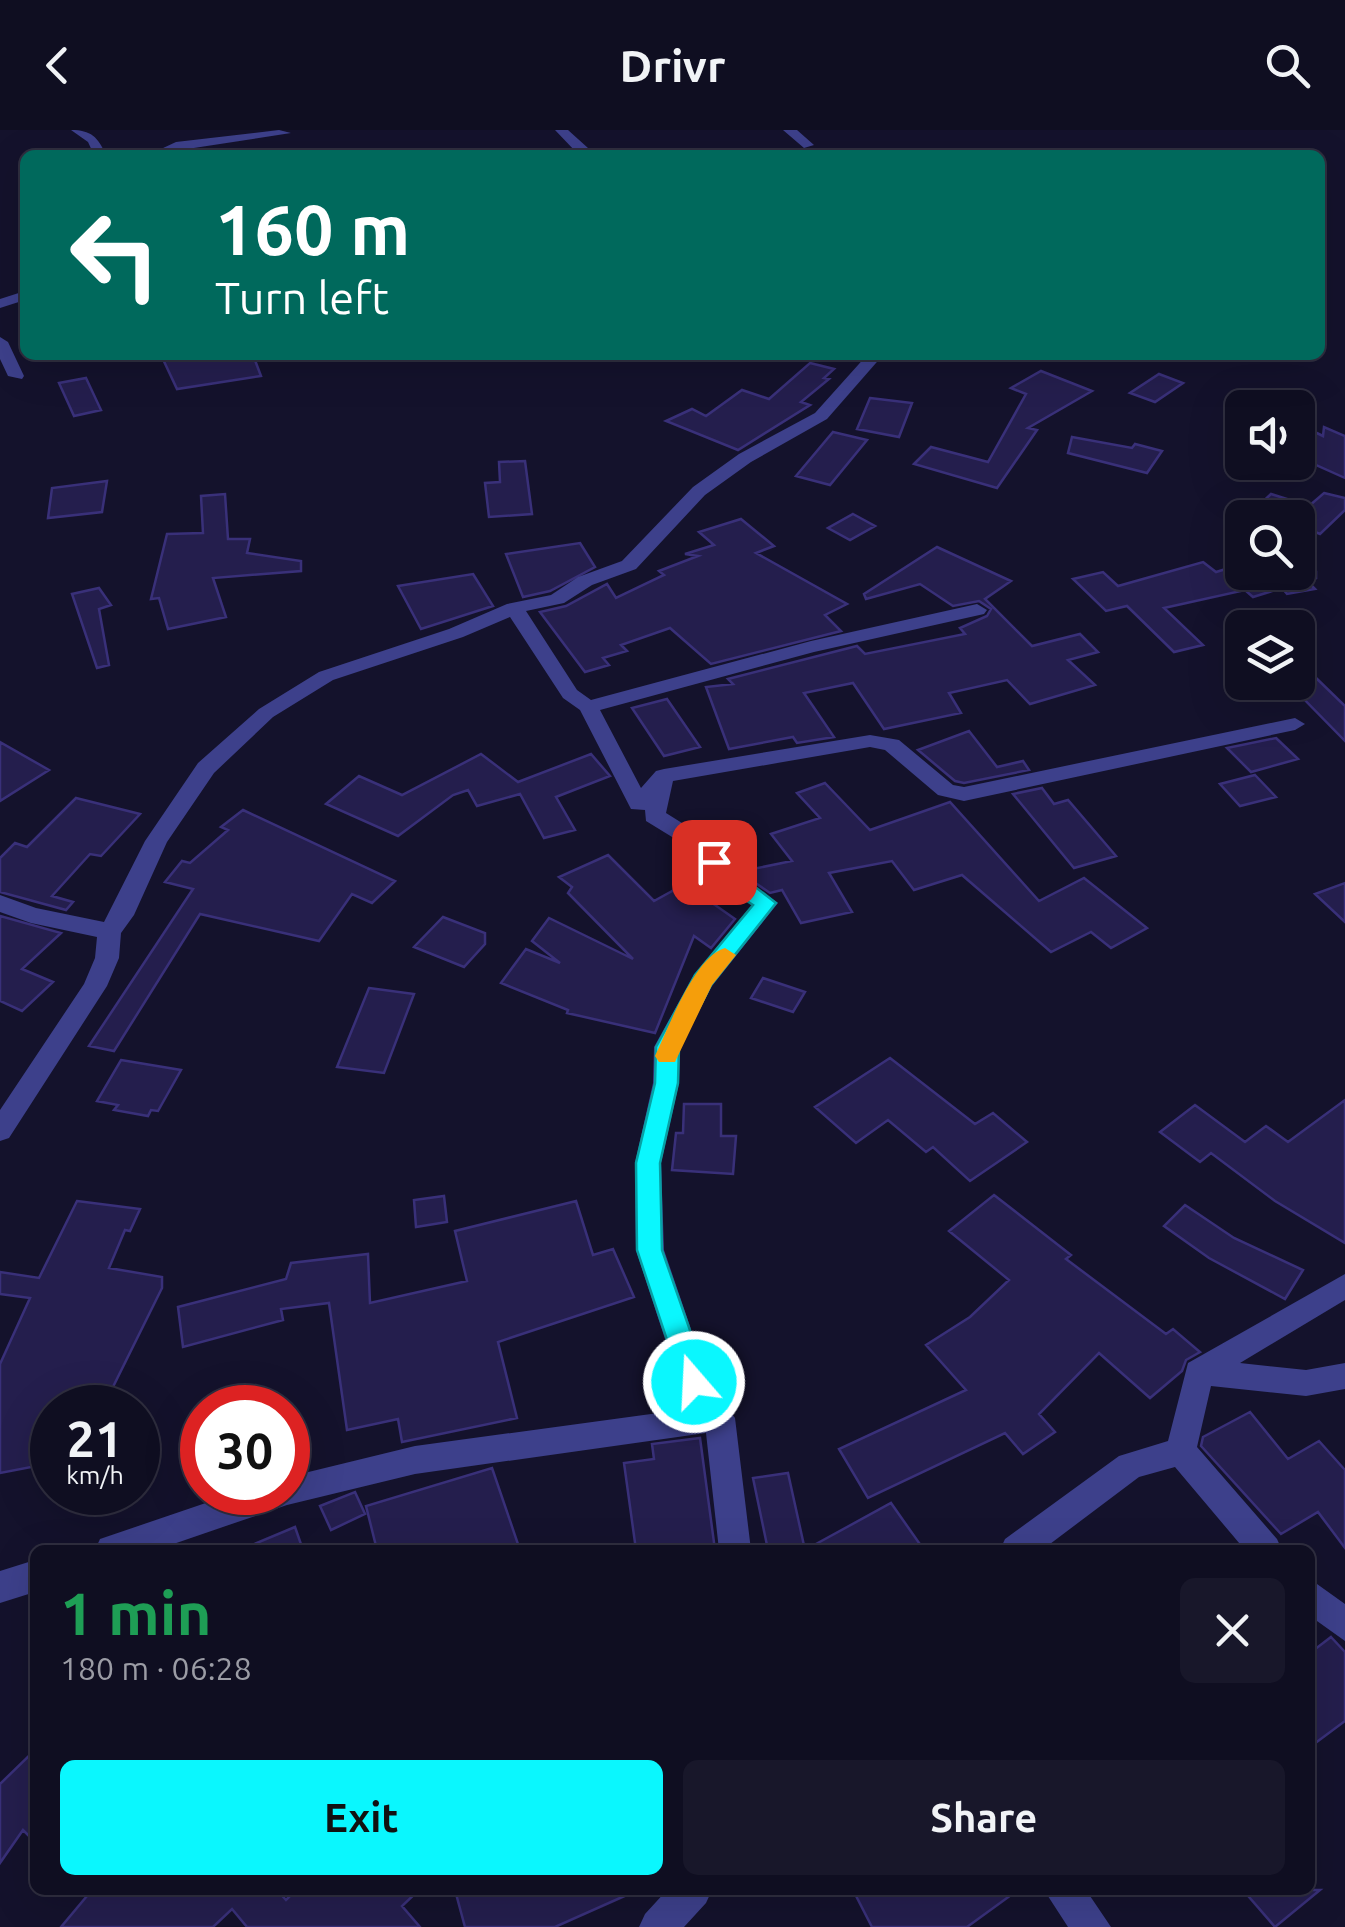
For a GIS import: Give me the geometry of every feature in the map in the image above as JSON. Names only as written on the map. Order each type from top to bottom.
[{"type":"street","points":[[77,130],[93,140],[98,150]]},
{"type":"street","points":[[165,130],[176,146]]},
{"type":"street","points":[[561,130],[582,150]]},
{"type":"street","points":[[788,130],[808,146]]},
{"type":"street","points":[[166,150],[285,131]]},
{"type":"street","points":[[0,342],[16,376]]},
{"type":"street","points":[[0,1131],[95,986],[107,958],[109,931],[122,915],[156,841],[192,787],[266,713],[326,676],[456,633],[514,608],[557,599],[586,581],[629,565],[699,491],[821,416],[871,360]]},
{"type":"street","points":[[514,608],[570,694],[588,707],[639,804],[664,776],[870,740],[892,745],[946,790],[964,794],[1295,724]]},
{"type":"street","points":[[588,707],[811,647],[977,610]]},
{"type":"street","points":[[664,776],[654,816],[698,843],[730,881],[766,903],[703,981],[667,1047],[666,1083],[648,1163],[650,1250],[694,1382],[720,1418],[733,1545]]},
{"type":"street","points":[[0,903],[31,915],[109,931]]},
{"type":"street","points":[[1181,1451],[1199,1372],[1345,1286]]},
{"type":"street","points":[[1199,1372],[1306,1383],[1345,1376]]},
{"type":"street","points":[[310,1486],[415,1460],[720,1418]]},
{"type":"street","points":[[1023,1545],[1130,1466],[1181,1451]]},
{"type":"street","points":[[1181,1451],[1262,1545]]},
{"type":"street","points":[[127,1545],[216,1515]]},
{"type":"street","points":[[0,1587],[30,1578]]},
{"type":"street","points":[[1315,1599],[1345,1624]]},
{"type":"street","points":[[658,1927],[688,1895]]},
{"type":"street","points":[[1067,1895],[1092,1927]]},
{"type":"building","points":[[163,360],[255,360],[261,376],[177,389]]},
{"type":"building","points":[[810,363],[834,369],[824,378],[829,379],[801,402],[810,405],[738,450],[666,421],[692,409],[706,416],[742,390],[769,399]]},
{"type":"building","points":[[1041,371],[1092,391],[1028,428],[1037,430],[997,488],[914,464],[931,447],[988,462],[1026,394],[1011,388]]},
{"type":"building","points":[[1159,374],[1183,383],[1155,402],[1130,393]]},
{"type":"building","points":[[86,378],[101,410],[74,416],[59,383]]},
{"type":"building","points":[[870,398],[912,403],[899,437],[857,429]]},
{"type":"building","points":[[1324,427],[1345,436],[1345,478],[1315,465],[1315,432],[1323,436]]},
{"type":"building","points":[[833,432],[867,440],[830,485],[796,476]]},
{"type":"building","points":[[1072,437],[1162,451],[1147,473],[1068,453]]},
{"type":"building","points":[[525,461],[532,514],[489,517],[485,483],[500,482],[499,462]]},
{"type":"building","points":[[107,481],[102,512],[48,518],[52,488]]},
{"type":"building","points":[[1324,493],[1345,498],[1345,510],[1320,534],[1315,532],[1315,501]]},
{"type":"building","points":[[225,494],[228,539],[250,539],[247,553],[301,561],[301,571],[213,578],[226,617],[168,629],[159,598],[151,599],[167,534],[203,533],[201,496]]},
{"type":"building","points":[[1271,494],[1290,500],[1265,500]]},
{"type":"building","points":[[853,514],[875,526],[850,540],[828,528]]},
{"type":"building","points":[[741,519],[774,546],[756,553],[847,604],[825,615],[841,631],[711,664],[670,628],[621,645],[627,651],[603,658],[609,665],[585,672],[540,612],[566,606],[607,584],[616,598],[664,575],[659,571],[698,556],[685,554],[714,545],[699,532]]},
{"type":"building","points":[[580,543],[595,567],[550,591],[523,597],[506,554]]},
{"type":"building","points":[[937,547],[1011,581],[985,599],[1032,646],[1080,634],[1098,652],[1068,660],[1095,685],[1030,704],[1007,680],[949,693],[961,713],[884,729],[853,683],[804,693],[834,737],[797,743],[793,737],[729,749],[706,687],[733,684],[728,679],[857,646],[865,654],[965,634],[960,628],[987,616],[991,609],[979,601],[953,606],[920,584],[866,599],[864,594]]},
{"type":"building","points":[[1203,562],[1216,572],[1225,569],[1225,590],[1245,590],[1164,608],[1203,645],[1174,652],[1127,606],[1106,611],[1073,579],[1103,572],[1118,586]]},
{"type":"building","points":[[473,574],[493,606],[421,629],[398,586]]},
{"type":"building","points":[[99,588],[111,605],[99,609],[109,665],[97,668],[72,594]]},
{"type":"building","points":[[1245,590],[1276,590],[1253,597]]},
{"type":"building","points":[[1315,677],[1345,706],[1345,741],[1305,700],[1315,700]]},
{"type":"building","points":[[667,699],[700,747],[664,756],[632,708]]},
{"type":"building","points":[[969,731],[997,767],[1023,761],[1029,770],[964,783],[955,781],[918,750]]},
{"type":"building","points":[[1276,738],[1298,759],[1251,772],[1227,748]]},
{"type":"building","points":[[0,742],[49,770],[0,801]]},
{"type":"building","points":[[481,754],[518,782],[591,754],[610,776],[556,797],[575,830],[544,838],[520,794],[477,806],[468,790],[453,795],[398,836],[326,804],[359,776],[402,795]]},
{"type":"building","points":[[1255,775],[1276,797],[1240,806],[1220,784]]},
{"type":"building","points":[[825,783],[870,830],[950,802],[1039,901],[1084,878],[1147,928],[1111,948],[1091,932],[1051,952],[962,875],[914,890],[892,861],[829,873],[852,912],[801,923],[782,890],[770,893],[754,882],[748,870],[792,861],[771,834],[820,818],[797,793]]},
{"type":"building","points":[[1042,788],[1054,804],[1068,800],[1116,856],[1074,868],[1013,794]]},
{"type":"building","points":[[76,798],[140,814],[101,856],[90,854],[52,896],[73,902],[66,910],[0,892],[0,858],[15,843],[27,847]]},
{"type":"building","points":[[243,810],[395,881],[372,903],[352,894],[319,941],[200,914],[114,1051],[89,1046],[193,889],[165,882],[182,861],[190,863],[228,830],[221,827]]},
{"type":"building","points":[[608,855],[654,901],[685,884],[735,919],[711,948],[694,936],[655,1033],[567,1013],[568,1010],[501,983],[526,949],[560,963],[532,941],[549,918],[633,959],[568,893],[572,887],[559,877]]},
{"type":"building","points":[[1345,883],[1345,922],[1315,894]]},
{"type":"building","points":[[0,916],[61,933],[22,969],[53,982],[22,1011],[0,1001]]},
{"type":"building","points":[[443,917],[485,933],[485,944],[464,967],[414,947]]},
{"type":"building","points":[[763,978],[805,992],[793,1012],[751,998]]},
{"type":"building","points":[[369,988],[414,994],[384,1073],[337,1067]]},
{"type":"building","points":[[890,1058],[975,1124],[993,1113],[1027,1142],[970,1181],[933,1147],[926,1152],[888,1120],[856,1143],[815,1107]]},
{"type":"building","points":[[121,1060],[181,1070],[158,1111],[151,1110],[148,1116],[114,1110],[118,1105],[97,1101]]},
{"type":"building","points":[[1345,1100],[1345,1243],[1275,1201],[1211,1153],[1200,1162],[1160,1132],[1195,1105],[1245,1142],[1266,1126],[1288,1142]]},
{"type":"building","points":[[684,1104],[721,1104],[721,1136],[736,1136],[733,1174],[672,1170],[676,1133],[683,1133]]},
{"type":"building","points":[[994,1195],[1071,1255],[1066,1259],[1166,1334],[1173,1329],[1200,1352],[1186,1360],[1182,1371],[1150,1398],[1099,1353],[1039,1414],[1055,1432],[1023,1454],[1005,1433],[868,1498],[839,1449],[966,1390],[926,1345],[970,1317],[1009,1280],[949,1231]]},
{"type":"building","points":[[444,1196],[447,1222],[416,1227],[414,1200]]},
{"type":"building","points":[[77,1201],[140,1209],[130,1231],[125,1230],[109,1268],[162,1277],[162,1288],[114,1385],[30,1385],[30,1467],[0,1473],[0,1364],[30,1298],[0,1294],[0,1272],[39,1278]]},
{"type":"building","points":[[576,1201],[593,1255],[613,1249],[634,1297],[498,1342],[517,1418],[402,1442],[398,1419],[347,1430],[329,1303],[281,1309],[283,1320],[183,1347],[178,1307],[286,1279],[291,1263],[368,1254],[370,1303],[467,1281],[455,1231]]},
{"type":"building","points":[[1185,1205],[1234,1238],[1303,1270],[1285,1299],[1209,1258],[1164,1226]]},
{"type":"building","points":[[1250,1412],[1288,1459],[1319,1441],[1345,1470],[1345,1548],[1318,1512],[1281,1534],[1201,1446],[1203,1437]]},
{"type":"building","points":[[700,1438],[714,1545],[635,1545],[624,1463],[654,1459],[652,1444]]},
{"type":"building","points":[[492,1468],[518,1545],[376,1545],[366,1506]]},
{"type":"building","points":[[788,1473],[804,1545],[767,1545],[753,1478]]},
{"type":"building","points":[[355,1492],[365,1514],[331,1530],[320,1506]]},
{"type":"building","points":[[891,1503],[920,1545],[814,1545]]},
{"type":"building","points":[[295,1527],[301,1545],[252,1545]]},
{"type":"building","points":[[1331,1637],[1345,1652],[1345,1721],[1315,1743],[1315,1649]]},
{"type":"building","points":[[30,1755],[30,1837],[23,1830],[0,1863],[0,1784]]},
{"type":"building","points":[[88,1895],[282,1895],[286,1900],[291,1895],[414,1895],[402,1906],[420,1927],[247,1927],[232,1909],[213,1927],[61,1927]]},
{"type":"building","points":[[456,1895],[627,1895],[555,1927],[465,1927]]},
{"type":"building","points":[[856,1895],[1011,1895],[967,1927],[872,1927]]},
{"type":"building","points":[[1247,1895],[1314,1895],[1275,1927]]},
{"type":"slow traffic","points":[[667,1056],[667,1047],[703,981],[725,955]]},
{"type":"route","points":[[694,1382],[650,1250],[648,1163],[666,1083],[667,1047],[703,981],[766,903],[730,881],[714,862]]}]
